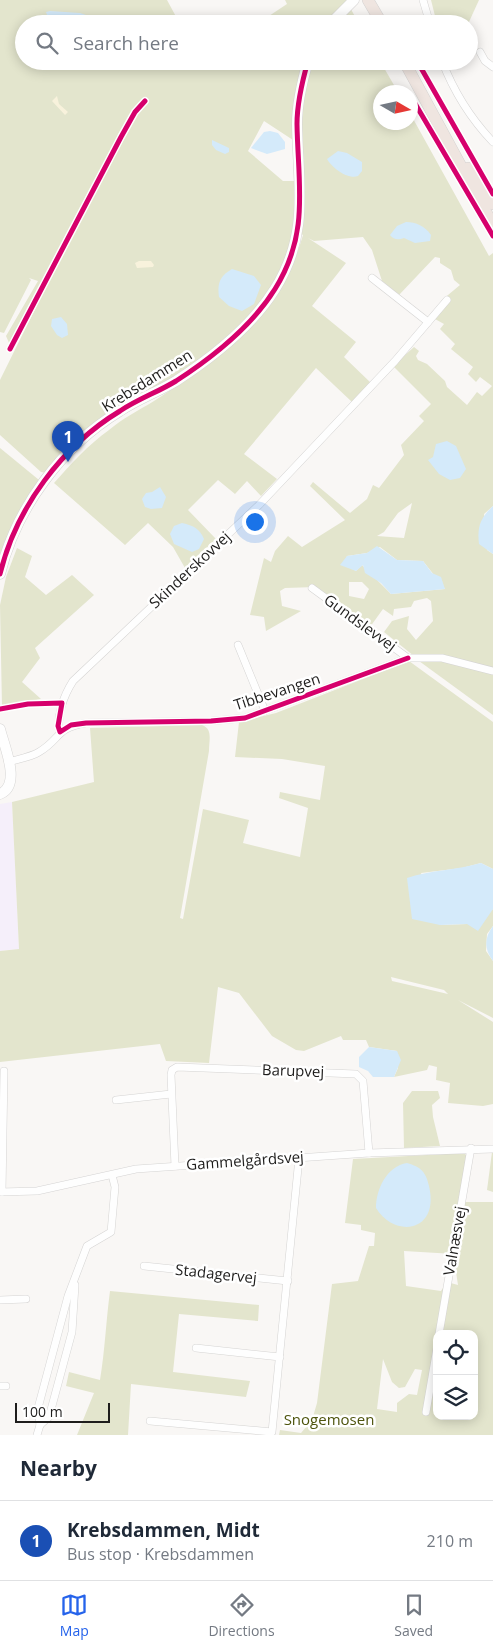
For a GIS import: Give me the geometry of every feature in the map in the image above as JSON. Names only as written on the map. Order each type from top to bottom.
[{"type":"main road","points":[[368,0],[377,15]]},
{"type":"main road","points":[[409,70],[456,153],[472,189],[493,225]]},
{"type":"main road","points":[[456,153],[493,204]]},
{"type":"street","points":[[339,15],[354,0]]},
{"type":"street","points":[[423,0],[427,15]]},
{"type":"street","points":[[480,52],[485,61],[493,67]]},
{"type":"street","name":"Krebsdammen","points":[[0,574],[10,541],[23,515],[46,479],[65,457],[88,434],[120,410],[176,381],[214,353],[261,309],[276,288],[288,264],[300,222],[301,194],[297,123],[300,93],[306,70]]},
{"type":"street","points":[[446,70],[461,101],[475,122],[493,142]]},
{"type":"street","points":[[372,278],[428,322]]},
{"type":"street","name":"Skinderskovvej","points":[[60,732],[58,726],[62,703],[73,681],[259,504],[447,300]]},
{"type":"street","name":"Gundslevvej","points":[[312,588],[408,658]]},
{"type":"street","points":[[238,645],[265,711]]},
{"type":"street","name":"Tibbevangen","points":[[60,732],[72,725],[86,723],[211,722],[245,718],[408,658],[442,658],[493,671]]},
{"type":"street","points":[[0,729],[11,783],[0,794]]},
{"type":"street","points":[[8,762],[40,752],[60,732]]},
{"type":"street","name":"Barupvej","points":[[175,1166],[171,1075],[172,1070],[177,1067],[356,1074],[363,1081],[369,1152]]},
{"type":"street","points":[[1,1192],[4,1071]]},
{"type":"street","points":[[116,1100],[171,1094]]},
{"type":"street","name":"Gammelgårdsvej","points":[[1,1192],[37,1191],[136,1169],[369,1152],[471,1148],[493,1149]]},
{"type":"street","name":"Valnæsvej","points":[[440,1330],[471,1148]]},
{"type":"street","points":[[150,1421],[272,1432],[299,1158]]},
{"type":"street","points":[[37,1435],[40,1425],[38,1408],[68,1296],[87,1246],[112,1232],[115,1187],[112,1175]]},
{"type":"street","name":"Stadagervej","points":[[144,1266],[288,1282]]},
{"type":"street","points":[[40,1425],[49,1417],[72,1332],[75,1280]]},
{"type":"street","points":[[0,1300],[26,1299]]},
{"type":"street","points":[[196,1348],[280,1357]]},
{"type":"street","points":[[426,1412],[433,1371]]},
{"type":"shaded area","points":[[12,802],[19,949],[0,951],[0,804]]},
{"type":"green space","points":[[0,0],[167,0],[175,15],[15,15],[15,70],[385,70],[394,85],[373,85],[373,130],[418,130],[418,128],[489,256],[493,253],[493,506],[484,514],[487,550],[493,554],[493,669],[414,656],[384,632],[392,621],[409,616],[407,629],[416,640],[433,621],[431,601],[427,598],[414,601],[411,607],[394,609],[393,616],[383,609],[370,627],[316,587],[285,588],[280,591],[282,606],[301,611],[266,631],[264,617],[250,615],[264,558],[271,562],[275,551],[288,536],[302,547],[345,520],[310,486],[313,482],[350,513],[367,499],[373,485],[379,488],[404,455],[401,445],[424,421],[419,416],[431,404],[393,366],[414,347],[419,351],[416,356],[418,360],[427,364],[445,381],[447,387],[467,405],[477,392],[482,396],[492,386],[480,377],[476,382],[468,374],[473,367],[451,349],[455,344],[440,329],[444,324],[435,319],[442,300],[460,285],[454,280],[451,270],[440,263],[440,258],[435,257],[399,295],[382,281],[372,250],[363,237],[314,241],[308,238],[346,263],[312,306],[356,342],[344,357],[371,383],[352,402],[316,368],[244,454],[277,479],[261,496],[247,481],[235,494],[218,480],[188,510],[216,539],[185,568],[173,547],[148,523],[125,545],[54,483],[101,436],[119,422],[203,368],[245,333],[264,313],[279,290],[293,264],[303,235],[295,231],[271,290],[241,326],[188,368],[61,452],[46,473],[41,472],[0,435],[0,380],[47,285],[42,283],[10,345],[6,336],[38,281],[29,278],[31,280],[4,333],[0,332]],"holes":[[[264,121],[293,140],[294,181],[283,181],[248,151]],[[412,503],[404,538],[377,536],[384,532],[398,513]],[[380,547],[397,560],[423,561],[445,589],[391,594],[362,565],[356,571],[345,565],[347,556],[367,553]],[[349,582],[362,582],[369,589],[364,599],[349,596]]]},
{"type":"green space","points":[[285,0],[346,0],[354,15],[270,15],[287,4]]},
{"type":"green space","points":[[431,0],[479,0],[472,15],[435,15]]},
{"type":"green space","points":[[0,448],[39,480],[0,562]]},
{"type":"green space","points":[[17,548],[32,556],[25,577],[46,595],[72,575],[94,595],[35,648],[40,658],[22,682],[41,699],[2,707],[0,605],[6,577]]},
{"type":"green space","points":[[409,661],[493,722],[493,869],[481,863],[462,868],[421,873],[440,925],[467,924],[493,909],[493,926],[487,934],[486,951],[493,961],[493,1018],[458,1000],[493,1022],[493,1104],[483,1106],[448,1103],[450,1083],[436,1080],[437,1067],[429,1065],[427,1070],[394,1077],[398,1068],[397,1051],[369,1047],[366,1040],[343,1040],[341,1036],[304,1051],[296,1050],[272,1036],[239,993],[218,987],[209,1063],[166,1061],[160,1044],[0,1062],[0,951],[19,949],[12,802],[94,782],[90,728],[202,725],[208,729],[210,735],[209,751],[180,918],[183,919],[203,809],[249,820],[243,843],[300,857],[308,808],[279,798],[280,792],[320,800],[325,766],[282,759],[235,757],[239,722],[276,713]],"holes":[[[391,977],[444,990],[448,994],[392,981]]]},
{"type":"green space","points":[[419,661],[442,661],[493,673],[493,715]]},
{"type":"green space","points":[[412,1091],[438,1091],[440,1098],[432,1105],[440,1146],[404,1148],[403,1103]]},
{"type":"green space","points":[[493,1152],[493,1192],[487,1190]]},
{"type":"green space","name":"Snogemosen","points":[[464,1153],[467,1156],[461,1202],[493,1202],[493,1435],[279,1435],[280,1430],[301,1433],[312,1420],[317,1403],[332,1284],[358,1281],[369,1246],[374,1246],[375,1233],[361,1230],[361,1225],[345,1223],[353,1159]],"holes":[[[404,1251],[454,1254],[451,1270],[456,1272],[458,1285],[447,1282],[441,1291],[406,1286]],[[383,1359],[392,1382],[399,1388],[405,1387],[415,1369],[422,1370],[417,1395],[409,1394],[397,1403],[397,1412],[377,1409]]]},
{"type":"green space","points":[[110,1291],[259,1305],[258,1321],[179,1314],[173,1372],[250,1381],[246,1397],[131,1384],[128,1435],[77,1435],[94,1393],[66,1386],[69,1372],[100,1380]]},
{"type":"sand","points":[[57,96],[59,104],[68,112],[65,115],[52,101]]},
{"type":"sand","points":[[151,261],[154,265],[153,267],[137,268],[135,263]]},
{"type":"water","points":[[46,12],[80,13],[86,15],[47,15]]},
{"type":"water","points":[[264,132],[278,133],[285,142],[285,149],[267,154],[251,148]]},
{"type":"water","points":[[212,140],[229,148],[229,152],[225,154],[216,150],[212,145]]},
{"type":"water","points":[[338,151],[347,153],[362,162],[362,171],[358,176],[345,175],[329,162],[327,159]]},
{"type":"water","points":[[406,222],[417,224],[426,229],[431,235],[430,241],[415,243],[404,238],[395,239],[390,235],[397,226]]},
{"type":"water","points":[[232,269],[254,276],[261,285],[254,304],[242,311],[229,306],[219,297],[218,288],[220,280]]},
{"type":"water","points":[[61,317],[67,324],[68,335],[62,338],[57,335],[51,326],[52,319]]},
{"type":"water","points":[[447,441],[456,446],[466,469],[460,478],[450,480],[439,474],[428,460],[433,457],[436,444]]},
{"type":"water","points":[[160,487],[166,497],[162,508],[151,509],[145,507],[142,499],[146,493]]},
{"type":"water","points":[[493,506],[493,554],[479,544],[478,538],[482,519]]},
{"type":"water","points":[[182,523],[196,528],[202,535],[204,539],[199,549],[192,552],[174,544],[170,534],[174,526]]},
{"type":"water","points":[[377,546],[397,560],[423,561],[432,573],[441,577],[445,589],[391,594],[381,583],[365,573],[363,565],[356,571],[340,565],[347,556],[367,553]]},
{"type":"water","points":[[481,863],[493,869],[493,909],[478,931],[467,924],[440,925],[412,919],[407,878]]},
{"type":"water","points":[[493,926],[493,961],[486,944]]},
{"type":"water","points":[[369,1047],[397,1051],[401,1060],[394,1077],[373,1077],[368,1071],[359,1067],[359,1057]]},
{"type":"water","points":[[407,1163],[419,1168],[426,1177],[431,1201],[428,1213],[422,1221],[414,1226],[404,1227],[384,1218],[376,1208],[378,1193],[388,1174],[400,1165]]},
{"type":"cycle path","points":[[0,574],[7,549],[30,503],[44,481],[79,442],[99,425],[127,407],[176,381],[204,362],[231,340],[255,316],[275,289],[286,268],[298,228],[300,188],[297,116],[300,92],[306,70]]},
{"type":"cycle path","points":[[422,70],[493,194]]},
{"type":"cycle path","points":[[10,349],[121,137],[135,112],[145,101]]},
{"type":"cycle path","points":[[418,109],[493,236]]},
{"type":"cycle path","points":[[0,709],[28,704],[62,703],[58,726],[60,732],[71,725],[86,723],[211,721],[245,718],[408,658]]},
{"type":"place","name":"Krebsdammen, Midt","points":[[68,462]]}]
